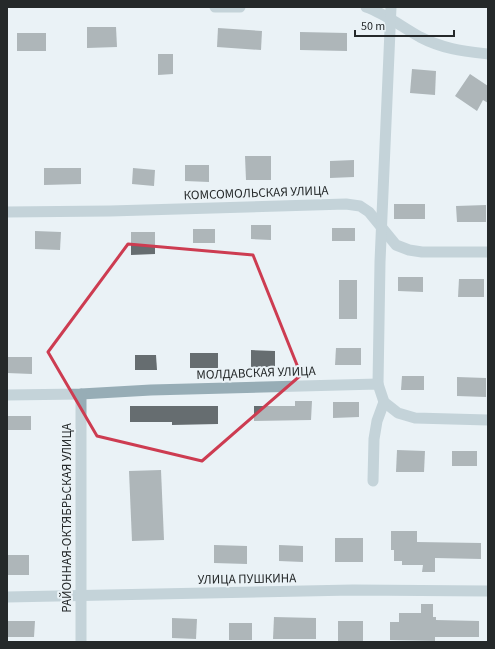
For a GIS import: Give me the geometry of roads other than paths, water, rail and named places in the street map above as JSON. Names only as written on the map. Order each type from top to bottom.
[{"type":"street","points":[[215,7],[240,7]]},
{"type":"street","points":[[366,7],[376,10],[420,37],[440,46],[488,54]]},
{"type":"street","points":[[391,7],[380,262],[378,384],[384,402],[398,413],[415,418],[488,420]]},
{"type":"street","name":"КОМСОМОЛЬСКАЯ УЛИЦА","points":[[7,212],[110,211],[346,204],[360,206],[369,212],[396,245]]},
{"type":"street","points":[[380,262],[396,245],[422,252],[488,252]]},
{"type":"street","name":"МОЛДАВСКАЯ УЛИЦА","points":[[7,395],[378,384]]},
{"type":"street","name":"РАЙОННАЯ-ОКТЯБРЬСКАЯ УЛИЦА","points":[[81,394],[81,642]]},
{"type":"street","points":[[373,481],[374,439],[377,421],[384,402]]},
{"type":"street","name":"УЛИЦА ПУШКИНА","points":[[7,597],[353,590],[488,591]]}]
